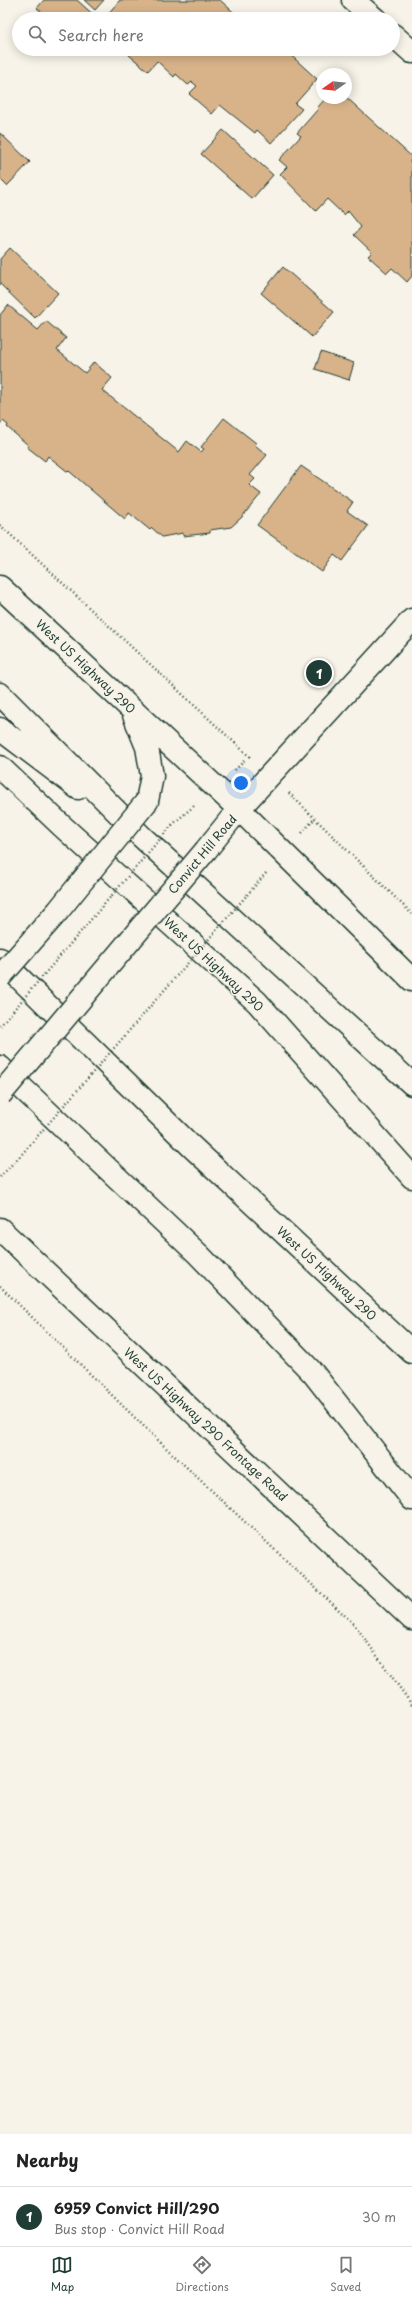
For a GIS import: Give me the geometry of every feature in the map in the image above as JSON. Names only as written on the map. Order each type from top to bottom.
[{"type":"main road","points":[[353,0],[367,12]]},
{"type":"main road","points":[[400,41],[412,52]]},
{"type":"main road","name":"West US Highway 290","points":[[0,587],[239,809],[412,980]]},
{"type":"main road","name":"Convict Hill Road","points":[[0,1095],[239,809],[412,620]]},
{"type":"main road","points":[[0,694],[142,837],[412,1084]]},
{"type":"main road","points":[[0,977],[58,911],[147,800],[152,776],[147,747],[131,708]]},
{"type":"main road","points":[[0,729],[142,837]]},
{"type":"main road","name":"West US Highway 290","points":[[0,767],[62,826],[257,1002],[412,1177]]},
{"type":"main road","name":"West US Highway 290","points":[[0,959],[191,1146],[412,1352]]},
{"type":"main road","points":[[0,1068],[198,1254],[312,1373],[412,1500]]},
{"type":"main road","name":"West US Highway 290 Frontage Road","points":[[0,1229],[412,1619]]},
{"type":"path","points":[[0,525],[271,774],[412,914]]},
{"type":"path","points":[[0,1026],[172,825]]},
{"type":"path","points":[[0,1178],[246,894]]},
{"type":"path","points":[[0,1286],[165,1447],[355,1625],[412,1705]]},
{"type":"building","points":[[44,0],[77,0],[90,12],[42,12],[37,8]]},
{"type":"building","points":[[84,0],[104,0],[95,10]]},
{"type":"building","points":[[120,0],[220,0],[233,12],[109,12]]},
{"type":"building","points":[[130,56],[292,56],[316,78],[316,80],[295,104],[302,109],[271,143],[257,130],[255,133],[220,105],[212,114],[189,94],[197,86],[192,82],[188,85],[176,74],[174,77],[157,61],[148,71]]},
{"type":"building","points":[[352,102],[412,157],[410,162],[412,164],[412,276],[407,282],[392,268],[387,273],[368,256],[372,252],[354,235],[361,227],[348,211],[344,215],[327,199],[316,211],[280,174],[287,167],[279,160],[301,136],[297,133],[318,109],[317,108],[321,104],[352,104]]},
{"type":"building","points":[[223,130],[273,175],[252,199],[201,154]]},
{"type":"building","points":[[0,133],[30,162],[7,186],[0,179]]},
{"type":"building","points":[[10,248],[58,293],[35,318],[0,284],[0,259]]},
{"type":"building","points":[[283,267],[334,312],[312,337],[261,293]]},
{"type":"building","points":[[8,305],[38,330],[46,321],[66,338],[57,350],[85,373],[94,362],[112,378],[102,390],[179,452],[187,441],[201,452],[204,449],[201,447],[224,418],[256,443],[255,445],[267,455],[250,475],[255,479],[249,485],[261,494],[241,518],[231,527],[210,530],[210,533],[183,536],[183,533],[162,537],[152,528],[150,530],[129,513],[125,519],[69,471],[68,472],[48,456],[45,461],[27,447],[28,445],[7,427],[8,425],[3,421],[0,425],[0,315]]},
{"type":"building","points":[[321,352],[354,363],[349,380],[315,369]]},
{"type":"building","points":[[301,466],[353,502],[347,511],[368,526],[342,561],[334,555],[322,572],[257,525]]},
{"type":"place","name":"6959 Convict Hill/290","points":[[319,673]]}]
